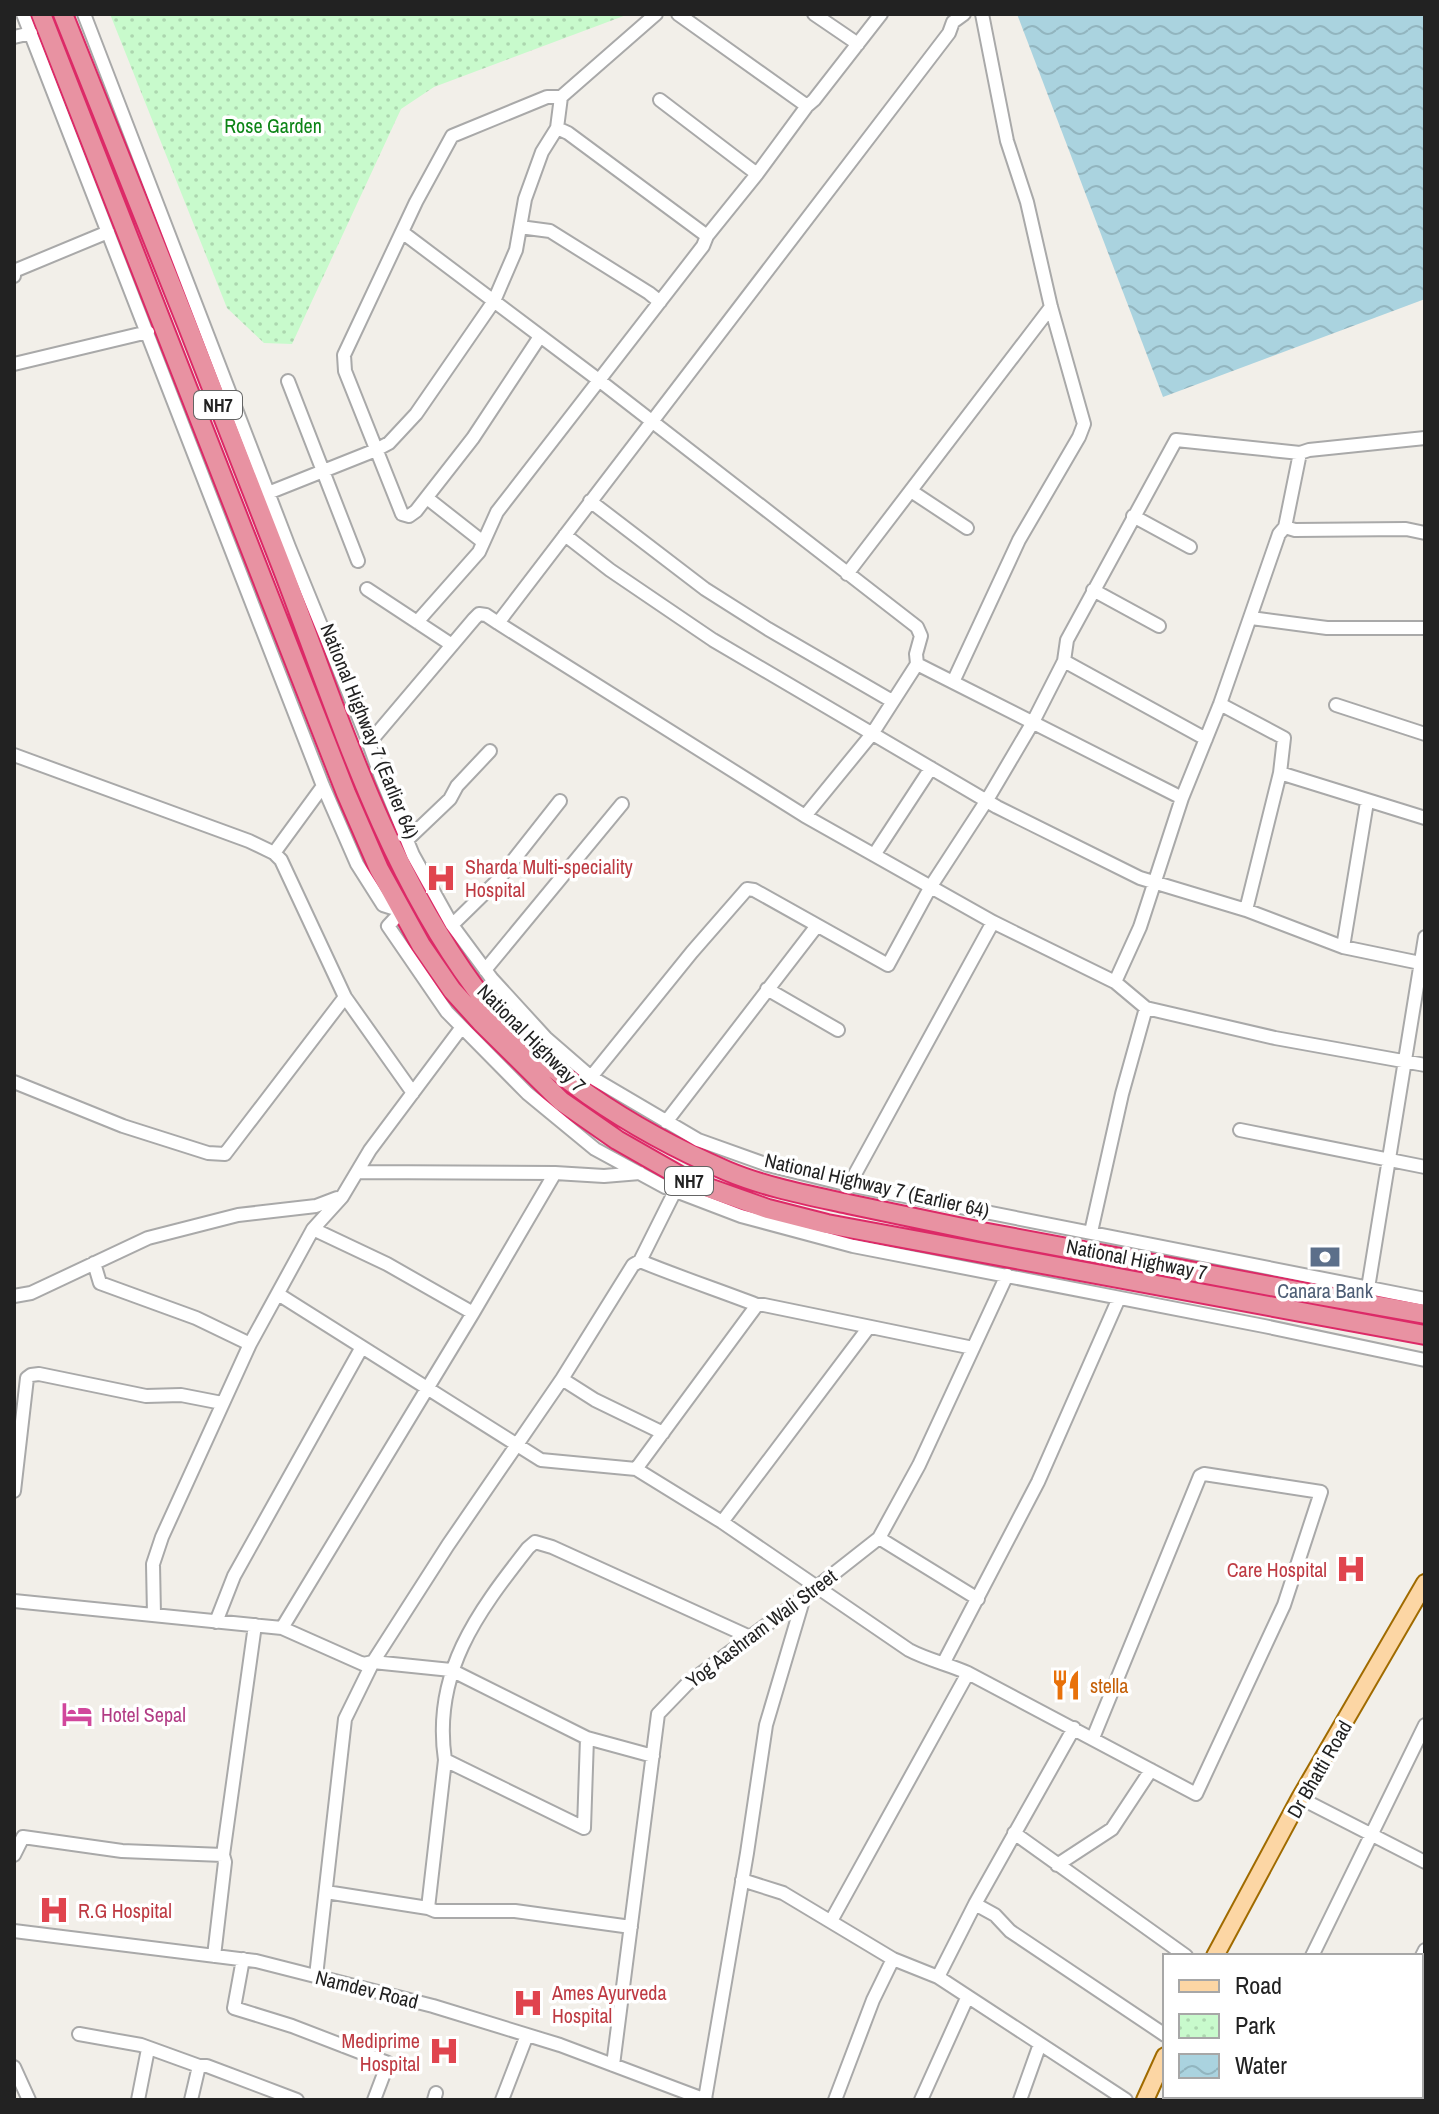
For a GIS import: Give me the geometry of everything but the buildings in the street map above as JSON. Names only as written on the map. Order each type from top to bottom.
[{"type":"highway","name":"National Highway 7","points":[[41,14],[346,793],[379,869],[421,945],[452,990],[561,1101],[617,1140],[689,1181],[768,1209],[827,1224],[1425,1335]]},
{"type":"highway","name":"National Highway 7 (Earlier 64)","points":[[63,14],[369,797],[421,906],[477,991],[513,1031],[553,1067],[610,1109],[692,1155],[732,1173],[788,1191],[937,1223],[1425,1314]]},
{"type":"main road","name":"Dr Bhatti Road","points":[[1216,1954],[1300,1798],[1425,1583]]},
{"type":"main road","points":[[1145,2100],[1163,2060]]},
{"type":"street","points":[[23,14],[323,786],[357,864],[383,905],[402,911],[388,926],[447,1012],[527,1093],[595,1149],[675,1191],[741,1216],[853,1246],[1425,1360]]},
{"type":"street","points":[[84,14],[268,493],[407,840],[452,925],[485,970],[546,1038],[591,1077],[666,1122],[698,1140],[768,1165],[849,1185],[1425,1299]]},
{"type":"street","points":[[539,338],[473,438],[427,498],[409,516],[402,514],[345,371],[344,355],[416,202],[452,136],[547,97],[561,97],[656,14]]},
{"type":"street","points":[[678,14],[807,106]]},
{"type":"street","points":[[814,14],[858,44]]},
{"type":"street","points":[[417,622],[479,552],[497,512],[807,106],[881,14]]},
{"type":"street","points":[[953,682],[1019,540],[1084,424],[1051,307],[1027,202],[1007,141],[982,14]]},
{"type":"street","points":[[498,623],[949,33],[953,17]]},
{"type":"street","points":[[14,37],[31,33]]},
{"type":"street","points":[[268,493],[376,450],[389,443],[416,414],[494,301],[516,250],[525,199],[542,152],[557,128],[561,97]]},
{"type":"street","points":[[660,100],[757,174]]},
{"type":"street","points":[[557,128],[707,236]]},
{"type":"street","points":[[520,227],[550,231],[660,302]]},
{"type":"street","points":[[14,276],[14,271],[108,232]]},
{"type":"street","points":[[402,232],[917,627],[921,636],[916,654],[917,664],[872,734],[805,816]]},
{"type":"street","points":[[847,574],[1051,307]]},
{"type":"street","points":[[14,364],[148,332]]},
{"type":"street","points":[[288,381],[358,561]]},
{"type":"street","points":[[591,1077],[747,889],[754,890],[888,965],[931,886],[1033,722],[1064,661],[1067,640],[1176,440],[1300,453],[1425,438]]},
{"type":"street","points":[[1115,982],[1140,927],[1182,798],[1220,704],[1279,534],[1285,527],[1300,453]]},
{"type":"street","points":[[911,491],[967,528]]},
{"type":"street","points":[[427,498],[483,542]]},
{"type":"street","points":[[590,501],[705,589],[892,701]]},
{"type":"street","points":[[1133,516],[1190,547]]},
{"type":"street","points":[[1285,527],[1295,530],[1406,529],[1425,533]]},
{"type":"street","points":[[565,535],[610,570],[713,640],[987,800],[1126,871],[1246,910],[1343,947],[1422,964]]},
{"type":"street","points":[[367,589],[452,645]]},
{"type":"street","points":[[1093,590],[1159,626]]},
{"type":"street","points":[[369,743],[479,614],[486,615],[805,816],[993,922],[1115,982],[1146,1008],[1275,1038],[1425,1065]]},
{"type":"street","points":[[1251,618],[1327,628],[1425,628]]},
{"type":"street","points":[[1064,661],[1206,739]]},
{"type":"street","points":[[917,664],[1182,798]]},
{"type":"street","points":[[1220,704],[1284,738],[1280,773],[1246,910]]},
{"type":"street","points":[[1336,705],[1425,734]]},
{"type":"street","points":[[407,840],[450,799],[457,786],[490,751]]},
{"type":"street","points":[[14,755],[249,841],[274,853],[281,860],[345,997],[413,1093]]},
{"type":"street","points":[[874,855],[931,768]]},
{"type":"street","points":[[1280,773],[1425,818]]},
{"type":"street","points":[[274,853],[323,786]]},
{"type":"street","points":[[452,925],[497,881],[560,801]]},
{"type":"street","points":[[1343,947],[1367,802]]},
{"type":"street","points":[[485,970],[622,804]]},
{"type":"street","points":[[849,1185],[993,922]]},
{"type":"street","points":[[666,1122],[816,927]]},
{"type":"street","points":[[1368,1288],[1425,937]]},
{"type":"street","points":[[767,989],[838,1030]]},
{"type":"street","points":[[14,1082],[123,1126],[208,1153],[225,1154],[345,997]]},
{"type":"street","points":[[1091,1232],[1122,1094],[1146,1008]]},
{"type":"street","points":[[154,1615],[153,1564],[157,1551],[250,1344],[313,1229],[342,1197],[370,1150],[462,1027]]},
{"type":"street","points":[[1240,1130],[1425,1167]]},
{"type":"street","points":[[358,1172],[604,1176],[640,1173]]},
{"type":"street","points":[[282,1628],[555,1173]]},
{"type":"street","points":[[316,1976],[345,1719],[373,1662],[448,1545],[562,1379],[633,1265],[640,1261],[675,1191]]},
{"type":"street","points":[[14,1296],[31,1293],[148,1238],[238,1215],[316,1206],[342,1197]]},
{"type":"street","points":[[313,1229],[387,1264],[473,1313]]},
{"type":"street","points":[[640,1261],[694,1284],[757,1305],[973,1348]]},
{"type":"street","points":[[94,1263],[100,1283],[196,1318],[250,1344]]},
{"type":"street","name":"Yog Aashram Wali Street","points":[[613,2065],[658,1714],[687,1684],[879,1538],[919,1465],[1007,1275]]},
{"type":"street","points":[[278,1294],[516,1445],[548,1462],[636,1469],[722,1522],[909,1650],[930,1661],[944,1662],[968,1673],[1196,1794],[1284,1605],[1321,1492],[1204,1474],[1200,1476],[1093,1738]]},
{"type":"street","points":[[944,1662],[1038,1482],[1119,1298]]},
{"type":"street","points":[[636,1469],[757,1305]]},
{"type":"street","points":[[722,1522],[869,1327]]},
{"type":"street","points":[[216,1622],[234,1576],[362,1347]]},
{"type":"street","points":[[14,1491],[27,1378],[31,1375],[39,1374],[146,1396],[181,1395],[222,1403]]},
{"type":"street","points":[[562,1379],[595,1400],[663,1433]]},
{"type":"street","points":[[879,1538],[978,1599]]},
{"type":"street","points":[[428,1908],[445,1760],[446,1690],[451,1670],[483,1606],[535,1542],[750,1637]]},
{"type":"street","points":[[706,2100],[766,1725],[804,1597]]},
{"type":"street","points":[[14,1601],[282,1628],[363,1664],[373,1662],[451,1670],[587,1738],[653,1756]]},
{"type":"street","points":[[214,1956],[225,1862],[223,1855],[255,1625]]},
{"type":"street","points":[[831,1921],[968,1673]]},
{"type":"street","points":[[1313,1954],[1425,1725]]},
{"type":"street","points":[[938,1977],[975,1904],[1074,1728]]},
{"type":"street","points":[[445,1760],[584,1828],[587,1738]]},
{"type":"street","points":[[1057,1865],[1112,1829],[1151,1770]]},
{"type":"street","points":[[1300,1798],[1425,1862]]},
{"type":"street","points":[[1014,1833],[1183,1954]]},
{"type":"street","points":[[14,1855],[23,1837],[122,1851],[223,1855]]},
{"type":"street","points":[[742,1880],[783,1893],[893,1959],[938,1977],[1126,2100]]},
{"type":"street","points":[[326,1892],[435,1911],[515,1911],[631,1927]]},
{"type":"street","points":[[975,1904],[1163,2034]]},
{"type":"street","name":"Namdev Road","points":[[14,1931],[243,1959],[316,1976],[433,2006],[527,2035],[706,2100]]},
{"type":"street","points":[[243,1959],[234,2008],[292,2026],[388,2063],[374,2100]]},
{"type":"street","points":[[835,2100],[873,2000],[893,1959]]},
{"type":"street","points":[[921,2100],[967,1998]]},
{"type":"street","points":[[79,2034],[141,2045],[297,2100]]},
{"type":"street","points":[[502,2100],[527,2035]]},
{"type":"street","points":[[1020,2100],[1040,2044]]},
{"type":"street","points":[[138,2100],[148,2049]]},
{"type":"street","points":[[191,2100],[199,2066]]},
{"type":"street","points":[[14,2067],[29,2100]]},
{"type":"green space","name":"Rose Garden","points":[[110,14],[629,14],[434,87],[401,109],[292,344],[264,343],[227,308]]},
{"type":"water","points":[[1017,14],[1425,14],[1425,299],[1163,397]]},
{"type":"place","name":"Sharda Multi-speciality Hospital","points":[[441,878]]},
{"type":"place","name":"Canara Bank","points":[[1325,1257]]},
{"type":"place","name":"Care Hospital","points":[[1351,1569]]},
{"type":"place","name":"stella","points":[[1066,1685]]},
{"type":"place","name":"Hotel Sepal","points":[[77,1714]]},
{"type":"place","name":"R.G Hospital","points":[[54,1910]]},
{"type":"place","name":"Ames Ayurveda Hospital","points":[[528,2003]]},
{"type":"place","name":"Mediprime Hospital","points":[[444,2051]]}]
